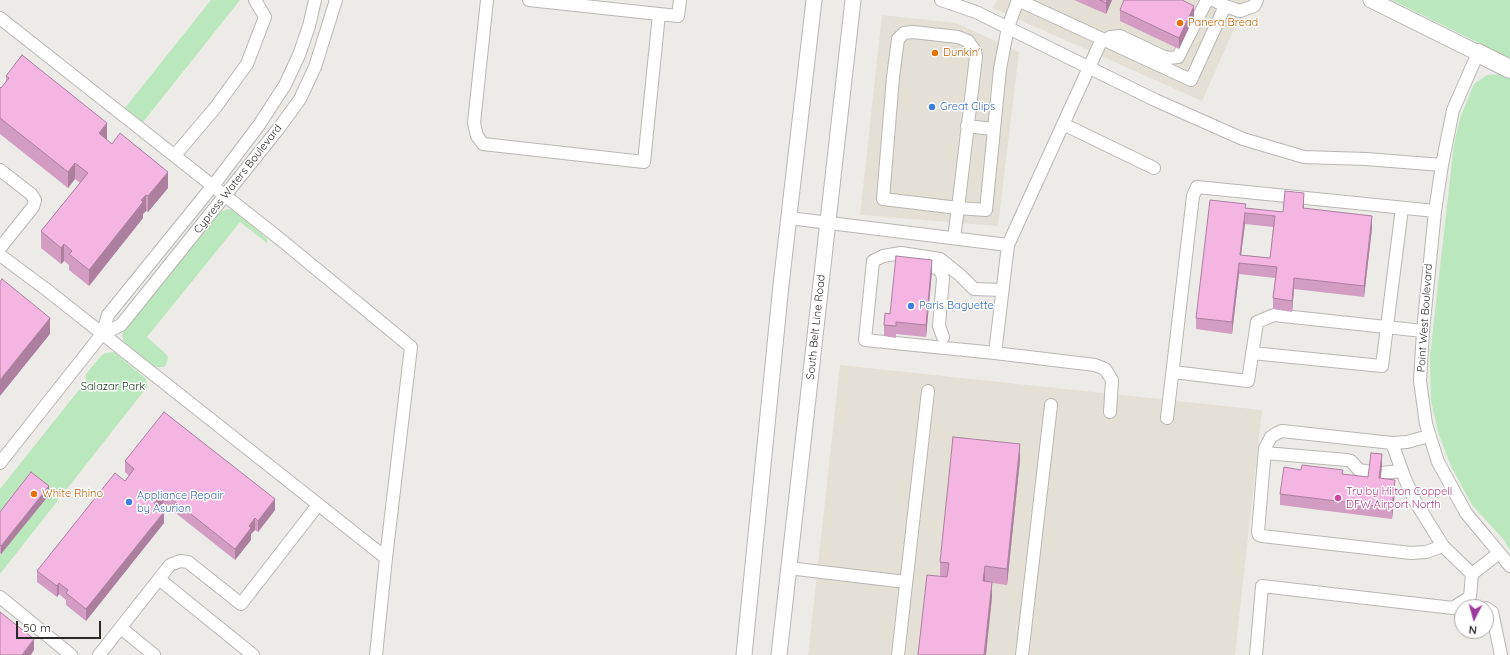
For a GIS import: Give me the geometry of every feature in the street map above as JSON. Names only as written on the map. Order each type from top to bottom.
[{"type":"highway","points":[[1478,53],[1510,70]]},
{"type":"main road","points":[[744,655],[788,218],[814,0]]},
{"type":"main road","name":"South Belt Line Road","points":[[779,655],[853,0]]},
{"type":"main road","points":[[1371,0],[1478,53]]},
{"type":"street","points":[[175,156],[215,108],[247,64],[265,17],[255,0]]},
{"type":"street","name":"Cypress Waters Boulevard","points":[[0,463],[102,334],[108,315],[259,125],[285,85],[299,55],[309,26],[315,0]]},
{"type":"street","name":"Cypress Waters Boulevard","points":[[102,334],[121,325],[279,128],[300,99],[315,67],[336,0]]},
{"type":"street","points":[[486,0],[474,123],[477,136],[483,144],[644,162],[659,14]]},
{"type":"street","points":[[529,0],[678,16],[680,0]]},
{"type":"street","points":[[942,0],[976,12],[1155,100],[1243,139],[1304,157],[1366,158],[1442,165]]},
{"type":"street","points":[[954,238],[958,208],[967,126],[976,57],[973,46],[968,41],[958,37],[913,32],[900,35],[898,39],[893,77],[883,199],[958,208],[986,210],[998,83],[1008,27],[1018,0],[1191,80],[1225,6]]},
{"type":"street","points":[[995,353],[1001,290],[1008,244],[1089,67],[1104,40],[1110,37],[1120,36],[1162,56],[1169,58],[1178,57],[1207,0]]},
{"type":"street","points":[[1213,0],[1240,11],[1254,6],[1257,0]]},
{"type":"street","points":[[0,18],[175,156],[411,346],[376,655]]},
{"type":"street","name":"Point West Boulevard","points":[[1478,53],[1453,110],[1442,165],[1435,211],[1423,331],[1420,382],[1429,436],[1438,462],[1466,513],[1510,566]]},
{"type":"street","points":[[1063,124],[1154,168]]},
{"type":"street","points":[[967,126],[993,129]]},
{"type":"street","points":[[0,170],[31,194],[34,200],[33,207],[0,248]]},
{"type":"street","points":[[1167,418],[1193,196],[1198,187],[1435,211]]},
{"type":"street","points":[[1252,353],[1382,366],[1402,208]]},
{"type":"street","points":[[788,218],[1008,244]]},
{"type":"street","points":[[1001,290],[974,289],[940,259],[901,253],[883,256],[873,261],[865,340],[943,342],[995,353],[1095,365],[1105,369],[1112,380],[1110,412]]},
{"type":"street","points":[[0,255],[386,558]]},
{"type":"street","points":[[873,266],[887,262],[928,265],[937,268],[942,273],[943,279],[939,326],[943,342]]},
{"type":"street","points":[[943,342],[950,267]]},
{"type":"street","points":[[1173,372],[1248,381],[1257,322],[1274,315],[1423,331]]},
{"type":"street","points":[[898,655],[928,391]]},
{"type":"street","points":[[1022,655],[1050,405]]},
{"type":"street","points":[[1429,436],[1407,442],[1392,443],[1282,431],[1276,432],[1271,437],[1265,453],[1259,535],[1411,554],[1426,552],[1443,546]]},
{"type":"street","points":[[1392,443],[1415,501],[1443,546],[1472,574]]},
{"type":"street","points":[[1265,453],[1347,460],[1351,461],[1359,470],[1376,473],[1402,471]]},
{"type":"street","points":[[99,655],[170,565],[180,561],[188,562],[241,604],[318,505]]},
{"type":"street","points":[[1470,597],[1472,574],[1499,553]]},
{"type":"street","points":[[788,568],[906,582]]},
{"type":"street","points":[[159,579],[253,655]]},
{"type":"street","points":[[1256,655],[1262,586],[1453,608],[1470,597]]},
{"type":"street","points":[[0,597],[72,655]]},
{"type":"street","points":[[1494,622],[1501,655]]},
{"type":"street","points":[[121,628],[154,655]]},
{"type":"shaded area","points":[[997,0],[1247,0],[1202,101],[993,8]]},
{"type":"shaded area","points":[[882,15],[956,23],[1019,52],[998,226],[860,215]]},
{"type":"shaded area","points":[[840,365],[1262,410],[1235,655],[808,655]]},
{"type":"green space","points":[[211,0],[240,0],[143,122],[125,108]]},
{"type":"green space","points":[[1392,0],[1510,0],[1510,59],[1501,54]]},
{"type":"green space","points":[[1501,74],[1510,79],[1510,550],[1504,540],[1472,505],[1451,466],[1439,435],[1431,401],[1430,356],[1454,144],[1460,118],[1474,84],[1487,75]]},
{"type":"green space","points":[[228,209],[236,211],[267,239],[267,243],[240,222],[147,337],[168,357],[167,363],[164,367],[154,367],[124,342],[122,335],[124,329],[219,212]]},
{"type":"green space","name":"Salazar Park","points":[[114,352],[146,379],[147,387],[0,574],[0,489],[86,381],[86,374],[101,356],[105,353]]},
{"type":"building","points":[[1100,0],[1107,0],[1106,3]]},
{"type":"building","points":[[1124,0],[1182,0],[1194,6],[1179,38],[1120,10]]},
{"type":"building","points":[[22,55],[107,123],[99,133],[112,144],[120,133],[168,172],[148,196],[146,195],[141,200],[143,202],[89,270],[69,254],[72,251],[64,244],[61,248],[41,231],[88,173],[75,163],[68,172],[0,118],[0,87],[1,88],[9,78],[6,76]]},
{"type":"building","points":[[1285,191],[1304,193],[1303,208],[1372,216],[1364,286],[1294,278],[1292,301],[1273,298],[1277,267],[1239,263],[1232,322],[1196,318],[1210,200],[1246,204],[1245,208],[1283,212]],"holes":[[[1245,213],[1275,216],[1270,258],[1240,255]]]},
{"type":"building","points":[[896,256],[932,260],[926,325],[896,322],[896,326],[884,325],[885,313],[890,314]]},
{"type":"building","points":[[2,279],[50,318],[0,380],[0,282]]},
{"type":"building","points":[[164,412],[275,499],[258,521],[255,518],[249,526],[251,528],[235,549],[163,492],[154,504],[164,512],[86,609],[66,593],[68,590],[59,583],[57,586],[37,571],[115,473],[125,481],[134,469],[125,461]]},
{"type":"building","points":[[953,437],[1020,444],[1007,569],[985,566],[983,581],[992,582],[984,655],[918,655],[927,575],[947,577],[949,563],[940,562]]},
{"type":"building","name":"Tru by Hilton Coppell DFW Airport North","points":[[1371,453],[1382,454],[1379,478],[1395,480],[1392,508],[1280,494],[1284,467],[1301,470],[1302,465],[1343,470],[1342,474],[1368,477]]},
{"type":"building","points":[[31,472],[49,486],[1,546],[0,512]]},
{"type":"building","points":[[0,612],[34,639],[22,655],[0,655]]},
{"type":"place","name":"Panera Bread","points":[[1180,23]]},
{"type":"place","name":"Dunkin'","points":[[935,53]]},
{"type":"place","name":"Great Clips","points":[[932,107]]},
{"type":"place","name":"Paris Baguette","points":[[911,306]]},
{"type":"place","name":"White Rhino","points":[[34,494]]},
{"type":"place","name":"Tru by Hilton Coppell DFW Airport North","points":[[1338,498]]},
{"type":"place","name":"Appliance Repair by Asurion","points":[[129,502]]}]
